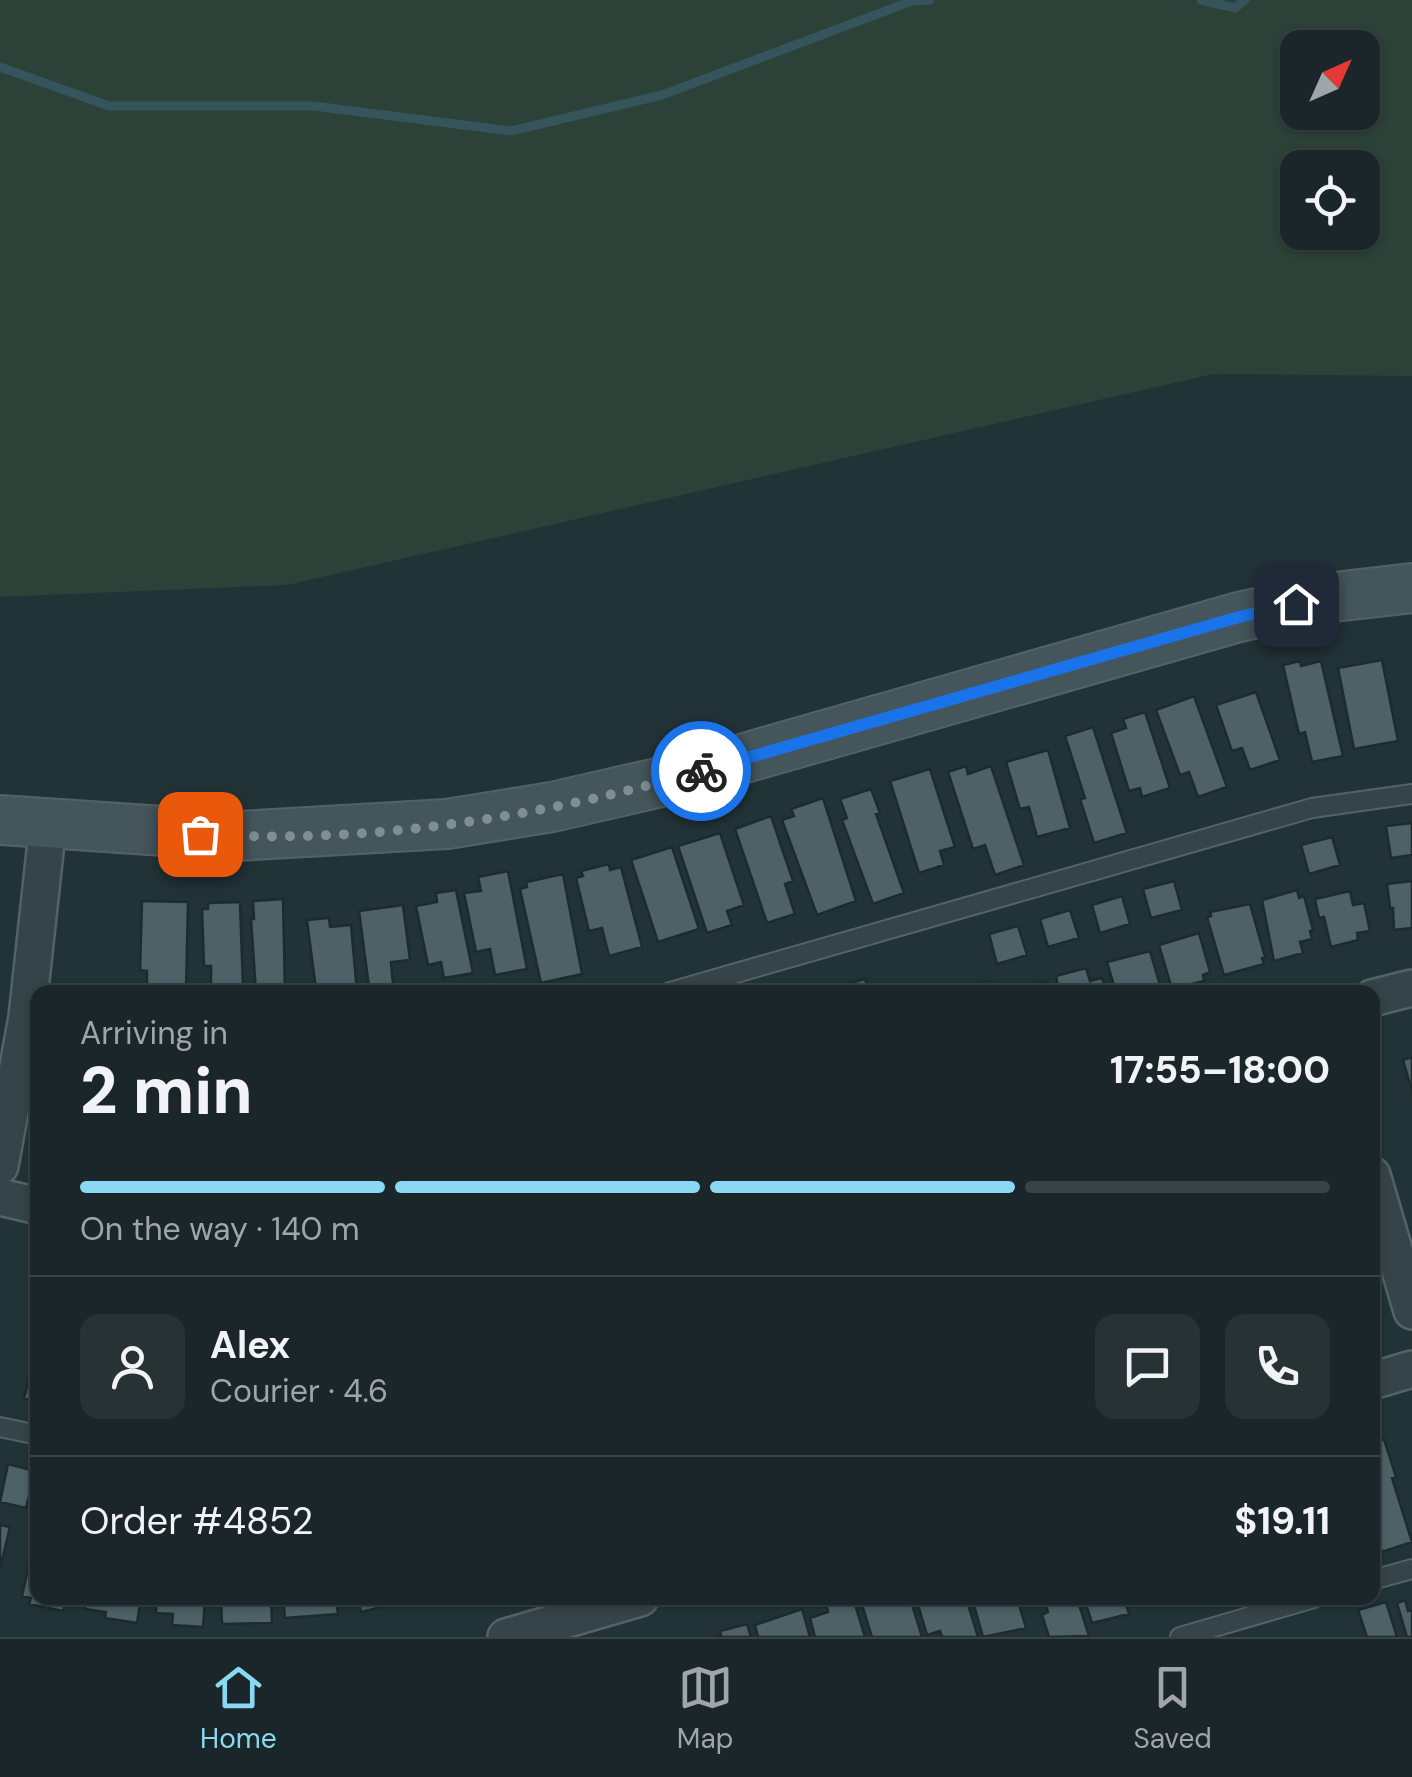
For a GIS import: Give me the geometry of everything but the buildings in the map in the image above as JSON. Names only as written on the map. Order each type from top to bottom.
[{"type":"street","points":[[0,820],[238,836],[447,824],[552,807],[657,784],[1239,617],[1325,598],[1412,588]]},
{"type":"street","points":[[35,985],[48,824]]},
{"type":"street","points":[[1380,996],[1412,988]]},
{"type":"street","points":[[0,1166],[30,1027]]},
{"type":"street","points":[[0,1197],[30,1204]]},
{"type":"street","points":[[1380,1204],[1412,1311]]},
{"type":"street","points":[[1380,1379],[1412,1370]]},
{"type":"street","points":[[506,1637],[616,1605]]},
{"type":"lane","points":[[694,985],[1312,808],[1412,794]]},
{"type":"lane","points":[[0,1427],[30,1433]]},
{"type":"lane","points":[[1380,1578],[1412,1568]]},
{"type":"lane","points":[[1180,1637],[1290,1605]]},
{"type":"green space","points":[[0,0],[1412,0],[1412,376],[1213,374],[287,585],[0,597]]},
{"type":"waterway","points":[[0,67],[109,106],[314,106],[511,131],[662,95],[912,1],[930,0]]},
{"type":"waterway","points":[[1201,0],[1235,8],[1245,0]]},
{"type":"way so far","points":[[200,834],[343,832],[447,824],[552,807],[701,771]]},
{"type":"route","points":[[701,771],[1296,604]]}]
